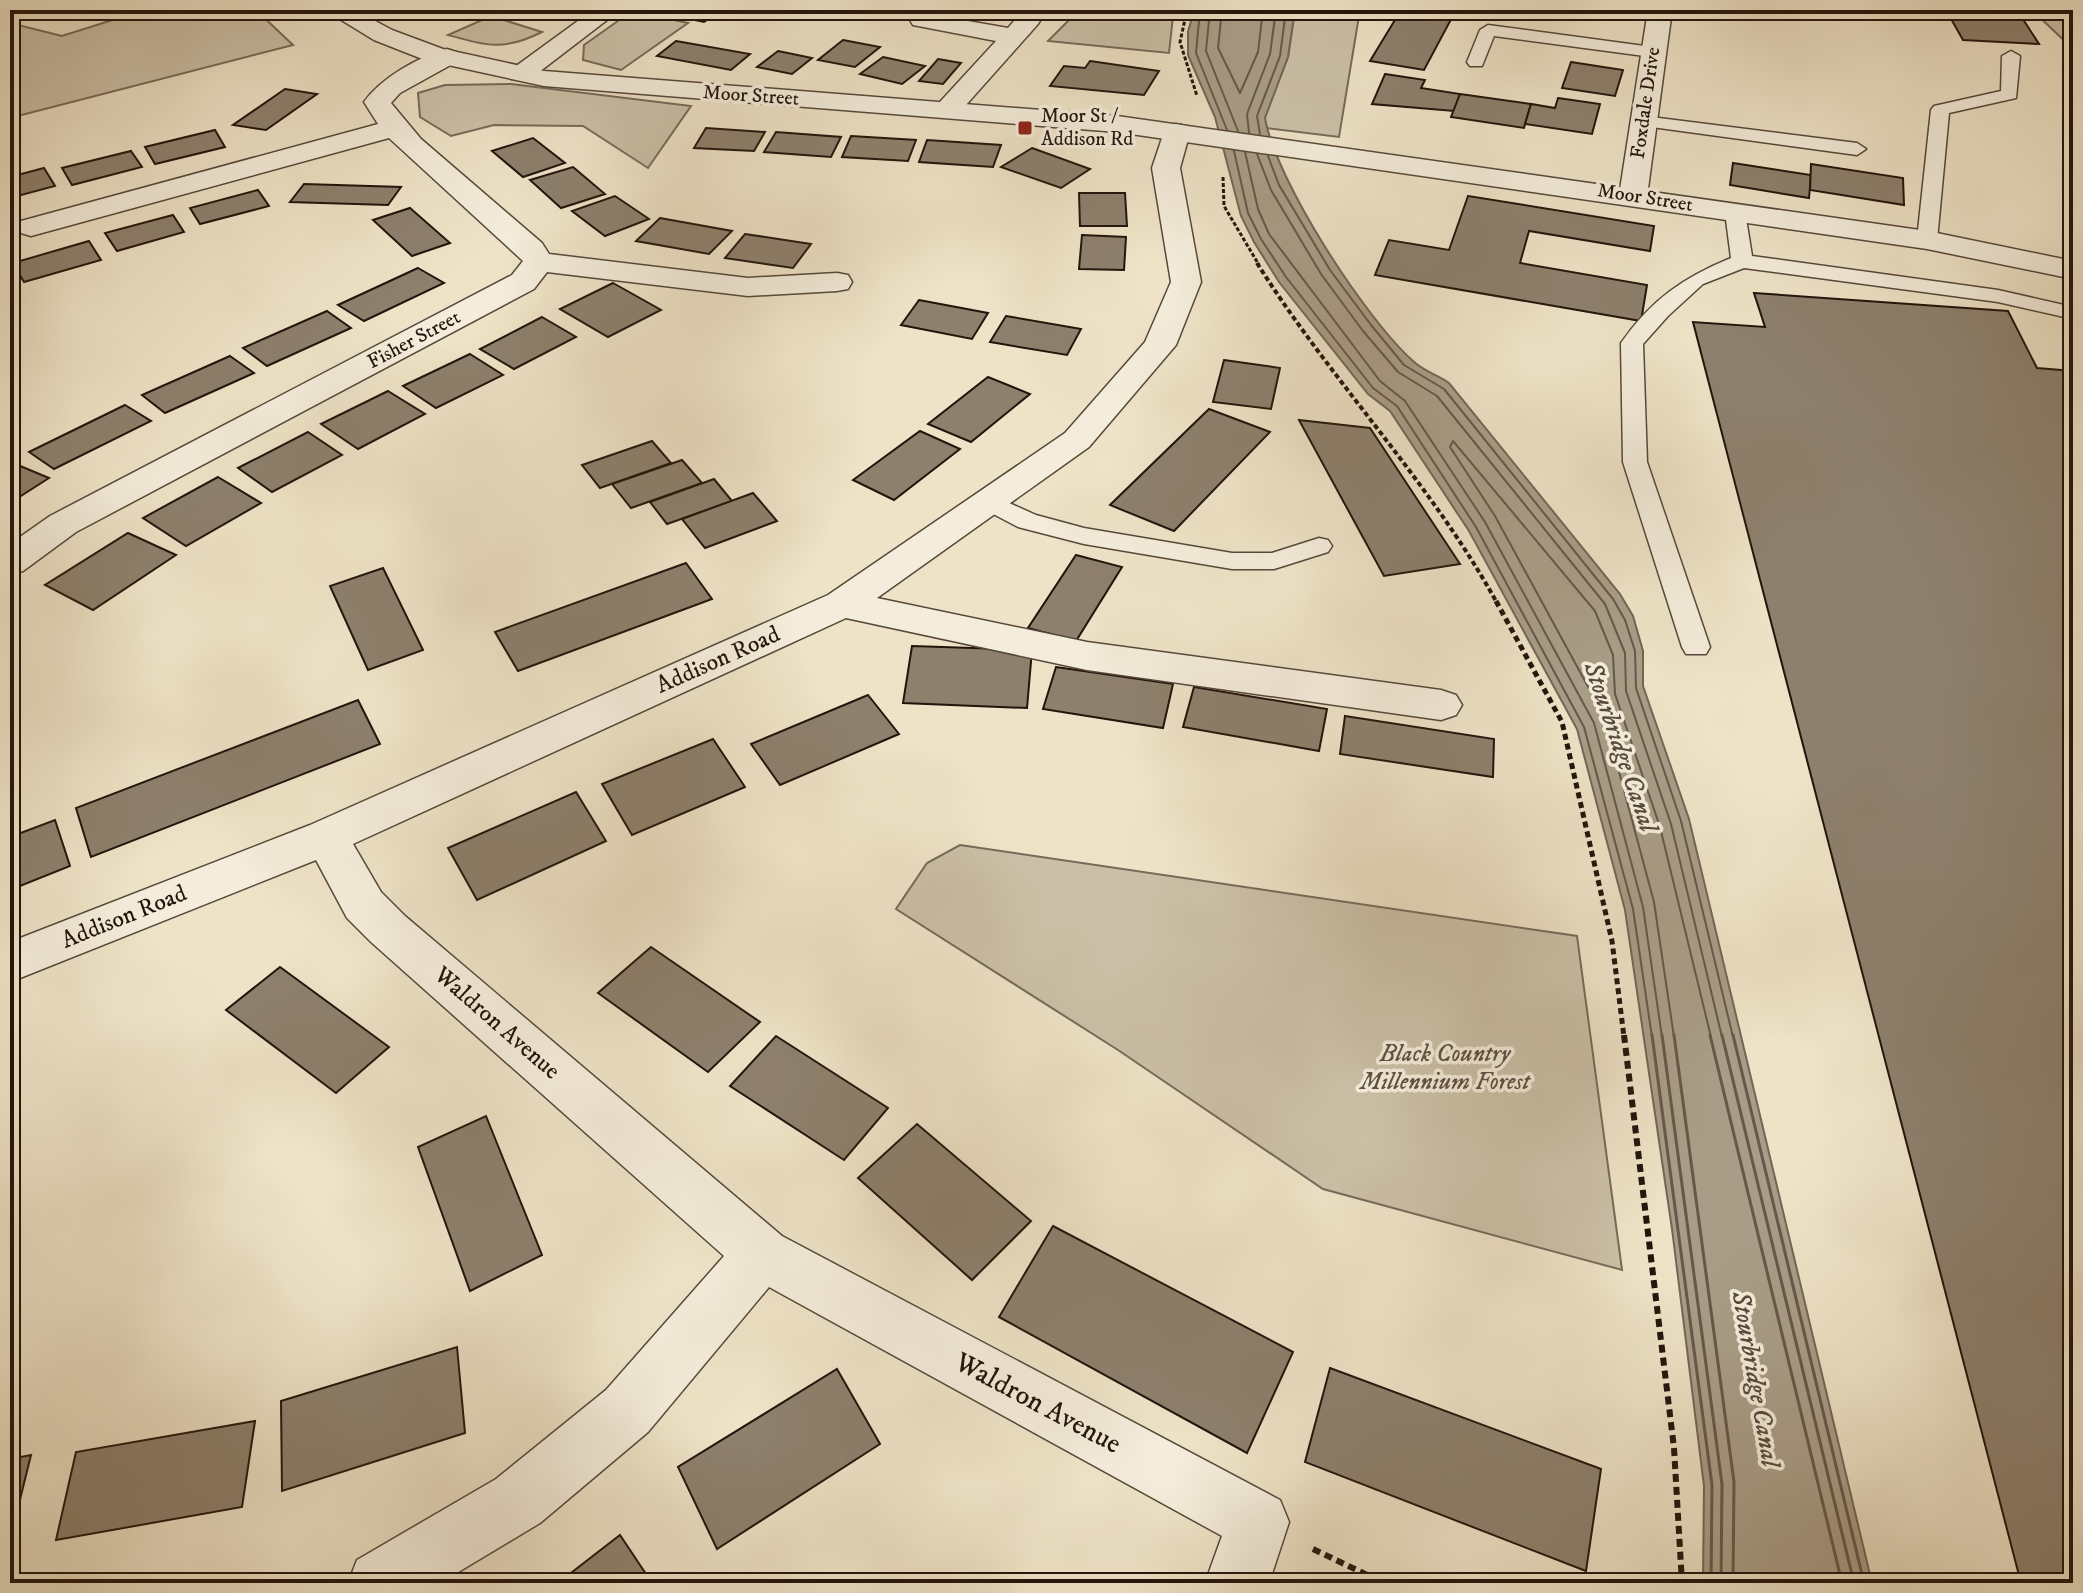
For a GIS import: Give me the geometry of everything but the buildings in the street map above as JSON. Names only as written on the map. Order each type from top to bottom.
[{"type":"street","name":"Moor Street","points":[[337,10],[366,29],[447,57],[521,74],[650,90],[948,109],[1176,132],[1927,240],[2073,270]]},
{"type":"street","points":[[521,74],[608,10]]},
{"type":"street","name":"Foxdale Drive","points":[[1633,196],[1660,10]]},
{"type":"street","points":[[922,20],[1020,28],[948,109]]},
{"type":"street","points":[[447,57],[391,87],[377,102],[394,128],[531,249],[539,262],[748,287],[837,282]]},
{"type":"street","points":[[31,227],[394,128]]},
{"type":"street","name":"Addison Road","points":[[10,962],[326,837],[842,604],[1077,440],[1160,345],[1186,282],[1166,168],[1176,132]]},
{"type":"street","name":"Fisher Street","points":[[10,562],[63,524],[523,282],[539,262]]},
{"type":"street","points":[[842,604],[1087,656],[1441,705]]},
{"type":"street","name":"Waldron Avenue","points":[[326,837],[364,905],[388,929],[762,1254],[1258,1522]]},
{"type":"street","points":[[380,1583],[518,1501],[627,1411],[762,1254]]},
{"type":"street","points":[[1237,1583],[1258,1522]]},
{"type":"lane","points":[[1778,10],[1810,14]]},
{"type":"lane","points":[[1476,62],[1488,30],[1652,52]]},
{"type":"lane","points":[[1927,240],[1940,110],[2010,94],[2011,56]]},
{"type":"lane","points":[[1643,121],[1857,149]]},
{"type":"lane","points":[[1735,212],[1742,261]]},
{"type":"lane","points":[[1696,647],[1635,462],[1632,343],[1660,311],[1696,280],[1742,261],[1998,296],[2073,313]]},
{"type":"lane","points":[[989,502],[1027,521],[1084,536],[1232,561],[1274,561],[1319,546]]},
{"type":"path","points":[[1187,10],[1180,54],[1215,137],[1223,167],[1224,206],[1280,299],[1396,448],[1481,574],[1562,722],[1612,941],[1674,1448],[1682,1583]]},
{"type":"path","points":[[1258,1522],[1384,1583]]},
{"type":"green space","points":[[144,10],[256,10],[293,45],[10,118],[10,23],[62,36]]},
{"type":"green space","points":[[1079,10],[1178,10],[1173,16],[1169,53],[1048,41]]},
{"type":"green space","points":[[1295,10],[1360,10],[1339,137],[1266,128],[1264,118],[1288,57]]},
{"type":"green space","points":[[2032,10],[2073,10],[2073,49]]},
{"type":"green space","points":[[632,11],[688,23],[621,70],[583,60],[584,45]]},
{"type":"green space","points":[[491,16],[542,32],[517,42],[496,45],[448,35]]},
{"type":"green space","points":[[511,84],[691,106],[648,168],[583,126],[494,125],[451,136],[420,117],[418,93],[445,85]]},
{"type":"green space","name":"Black Country Millennium Forest","points":[[960,845],[1577,936],[1622,1270],[1323,1189],[1118,1050],[896,909],[927,863]]},
{"type":"water","name":"Stourbridge Canal","points":[[1194,10],[1295,10],[1288,57],[1265,118],[1286,176],[1304,211],[1371,314],[1413,361],[1449,383],[1620,594],[1633,616],[1643,651],[1643,686],[1689,819],[1872,1583],[1703,1583],[1704,1486],[1672,1229],[1625,910],[1577,729],[1469,531],[1390,411],[1368,394],[1279,282],[1254,242],[1241,216],[1215,117],[1188,55],[1188,32]]},
{"type":"place","name":"Moor St / Addison Rd","points":[[1025,128]]}]
